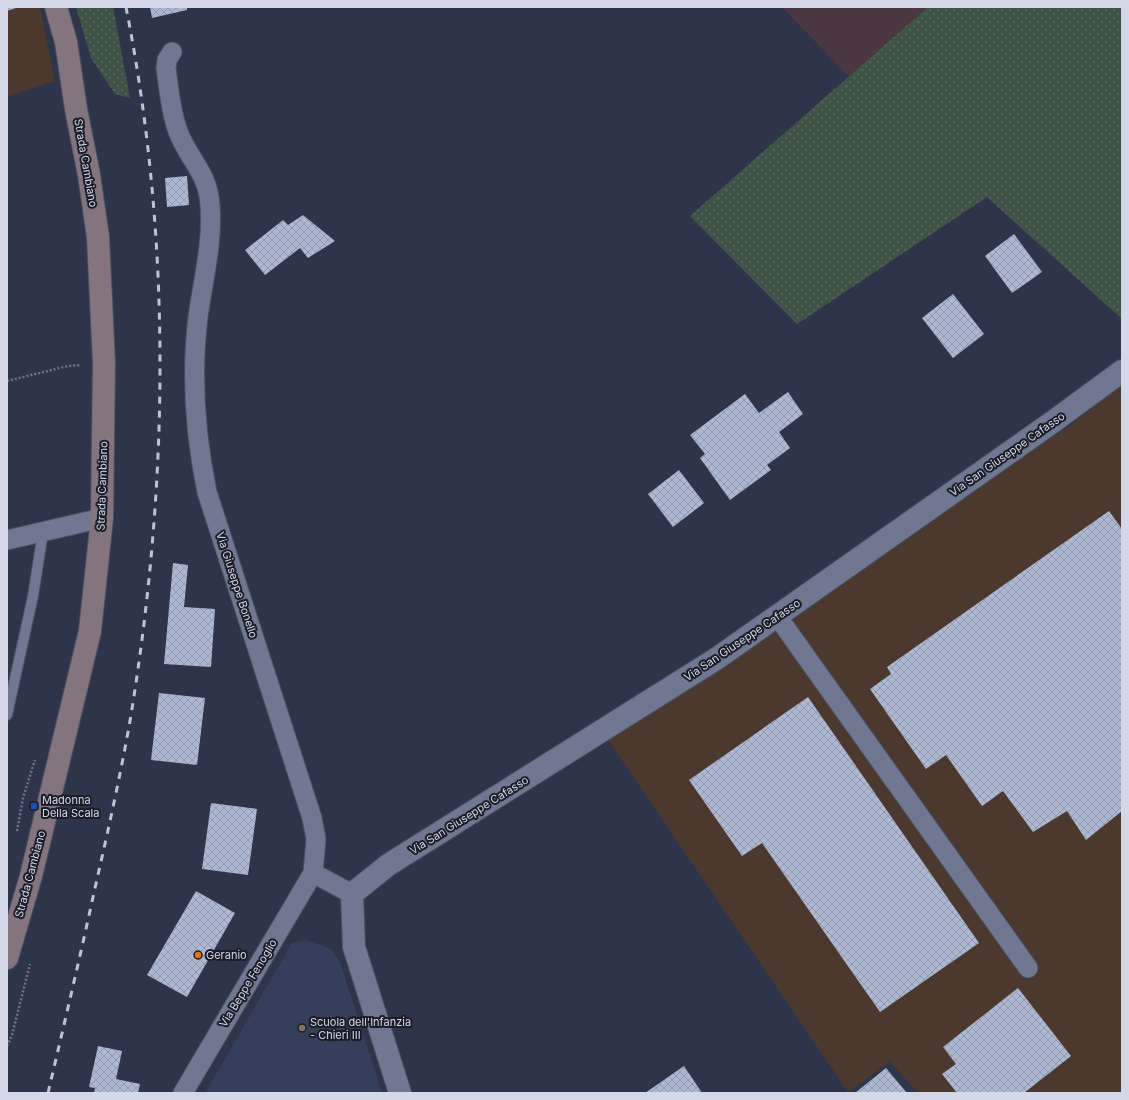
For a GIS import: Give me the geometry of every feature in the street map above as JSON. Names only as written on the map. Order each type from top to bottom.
[{"type":"main road","name":"Strada Cambiano","points":[[7,958],[30,876],[90,632],[102,518],[104,363],[98,237],[66,42],[56,7]]},
{"type":"street","name":"Via Giuseppe Bonello","points":[[172,52],[167,60],[166,68],[179,133],[187,149],[202,172],[208,188],[210,206],[208,254],[198,318],[195,407],[200,461],[207,492],[312,818],[316,839],[313,873]]},
{"type":"street","name":"Via San Giuseppe Cafasso","points":[[352,894],[388,865],[716,659],[1054,421],[1122,371]]},
{"type":"street","points":[[7,540],[102,518]]},
{"type":"street","points":[[777,616],[1028,968]]},
{"type":"street","points":[[313,873],[352,894],[354,946],[400,1093]]},
{"type":"street","name":"Via Beppe Fenoglio","points":[[183,1093],[313,873]]},
{"type":"lane","points":[[7,714],[32,596],[43,532]]},
{"type":"path","points":[[7,381],[68,366],[104,363]]},
{"type":"shaded area","points":[[7,7],[40,7],[55,81],[7,97]]},
{"type":"shaded area","points":[[782,7],[928,7],[849,77]]},
{"type":"shaded area","points":[[1122,382],[1122,1093],[918,1093],[890,1062],[848,1092],[602,731],[1074,423]]},
{"type":"shaded area","name":"Scuola dell'Infanzia - Chieri III","points":[[306,940],[331,949],[340,962],[382,1093],[205,1093],[292,943]]},
{"type":"green space","points":[[76,7],[113,7],[130,98],[115,94],[91,58]]},
{"type":"green space","points":[[928,7],[1122,7],[1122,319],[987,197],[797,324],[690,216]]},
{"type":"building","points":[[7,7],[19,7],[7,11]]},
{"type":"building","points":[[150,7],[187,7],[187,10],[152,18]]},
{"type":"building","points":[[187,176],[189,205],[167,207],[165,178]]},
{"type":"building","points":[[303,215],[335,241],[308,258],[300,248],[265,275],[245,250],[283,220],[288,225]]},
{"type":"building","points":[[1014,234],[1042,272],[1012,293],[985,256]]},
{"type":"building","points":[[953,294],[984,334],[953,358],[922,318]]},
{"type":"building","points":[[788,392],[803,414],[779,432],[790,448],[767,465],[771,470],[730,500],[700,458],[705,454],[690,435],[745,394],[759,413]]},
{"type":"building","points":[[679,470],[704,503],[673,527],[648,494]]},
{"type":"building","points":[[1109,511],[1122,529],[1122,811],[1086,840],[1067,811],[1033,832],[1003,791],[982,806],[946,755],[926,769],[870,689],[891,674],[887,667]]},
{"type":"building","points":[[173,563],[188,565],[184,607],[215,609],[211,667],[164,664]]},
{"type":"building","points":[[159,693],[205,698],[197,765],[151,760]]},
{"type":"building","points":[[808,697],[979,943],[880,1012],[762,843],[742,856],[689,780]]},
{"type":"building","points":[[211,803],[257,809],[248,875],[202,869]]},
{"type":"building","points":[[196,891],[235,913],[187,997],[147,975]]},
{"type":"building","points":[[1018,988],[1071,1056],[1024,1093],[957,1093],[942,1074],[956,1064],[943,1047]]},
{"type":"building","points":[[98,1046],[122,1051],[116,1079],[140,1084],[138,1093],[94,1093],[95,1088],[89,1087]]},
{"type":"building","points":[[684,1066],[702,1093],[645,1093]]},
{"type":"building","points":[[886,1068],[907,1093],[855,1093]]},
{"type":"railway","points":[[48,1093],[119,780],[131,715],[144,627],[153,538],[158,450],[160,361],[158,272],[152,183],[141,95],[126,7]]},
{"type":"place","name":"Madonna Della Scala","points":[[34,806]]},
{"type":"place","name":"Geranio","points":[[198,955]]},
{"type":"place","name":"Scuola dell'Infanzia - Chieri III","points":[[302,1028]]}]
